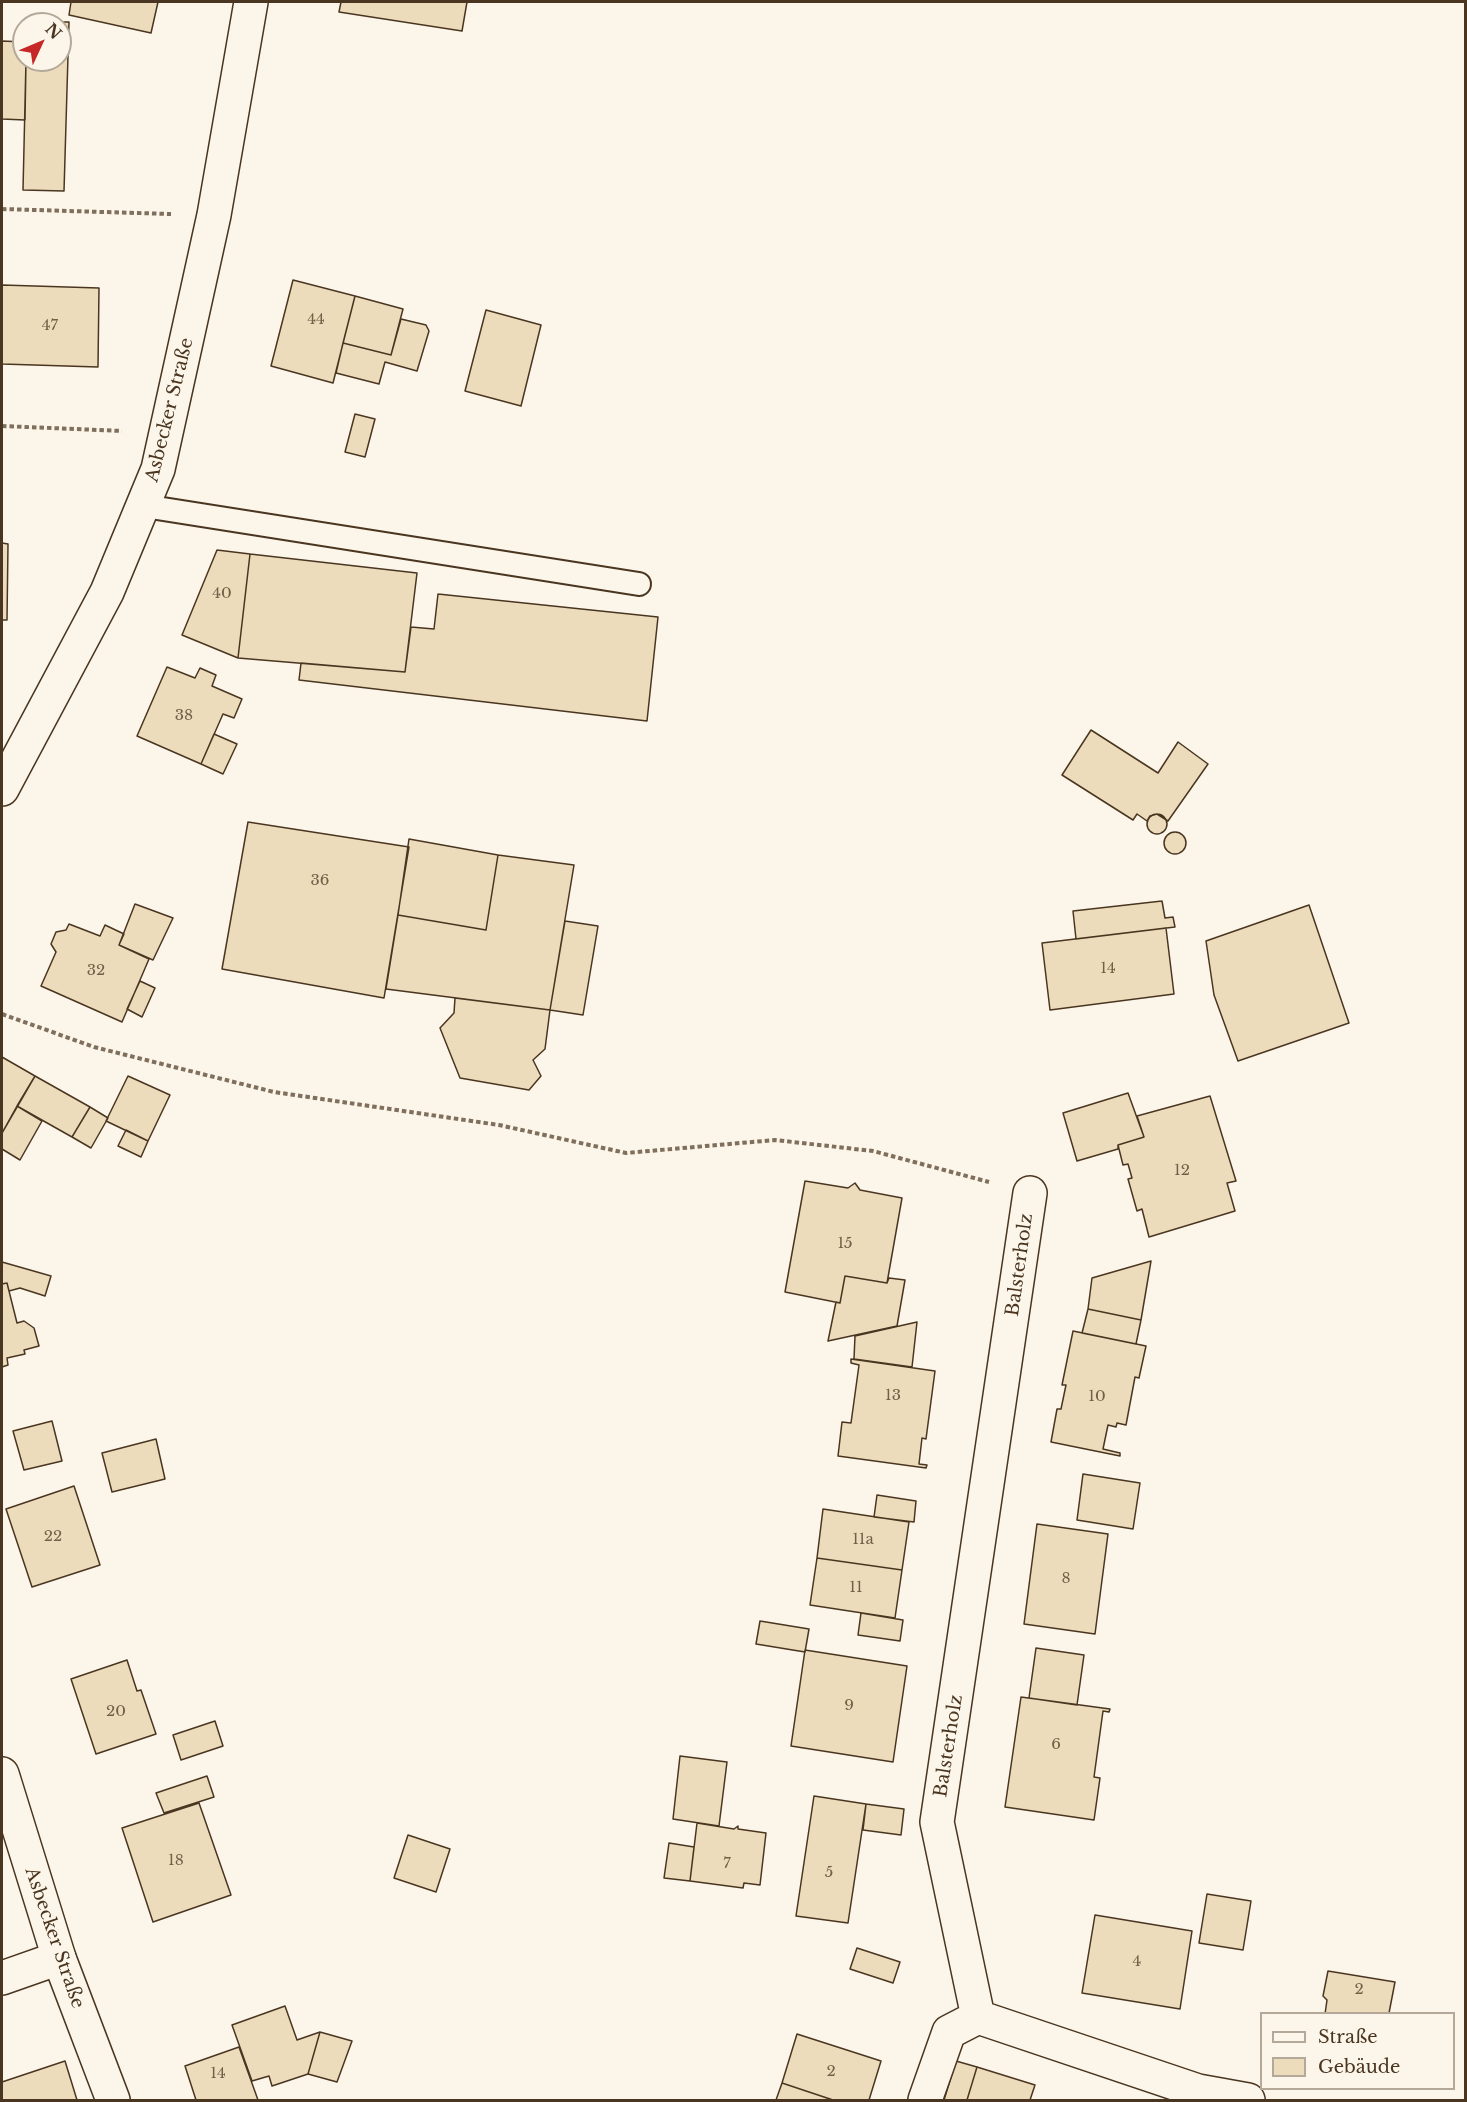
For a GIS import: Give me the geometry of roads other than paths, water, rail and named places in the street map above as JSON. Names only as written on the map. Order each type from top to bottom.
[{"type":"street","name":"Asbecker Straße","points":[[2,789],[107,592],[144,506],[168,433],[214,215],[251,2]]},
{"type":"street","name":"Balsterholz","points":[[978,2017],[937,1822],[1030,1193]]},
{"type":"street","name":"Asbecker Straße","points":[[2,1774],[59,1958],[112,2100]]},
{"type":"street","points":[[2,1978],[59,1958]]},
{"type":"street","points":[[925,2100],[949,2032],[978,2017],[1198,2091],[1248,2100]]},
{"type":"lane","points":[[144,506],[639,584]]}]
